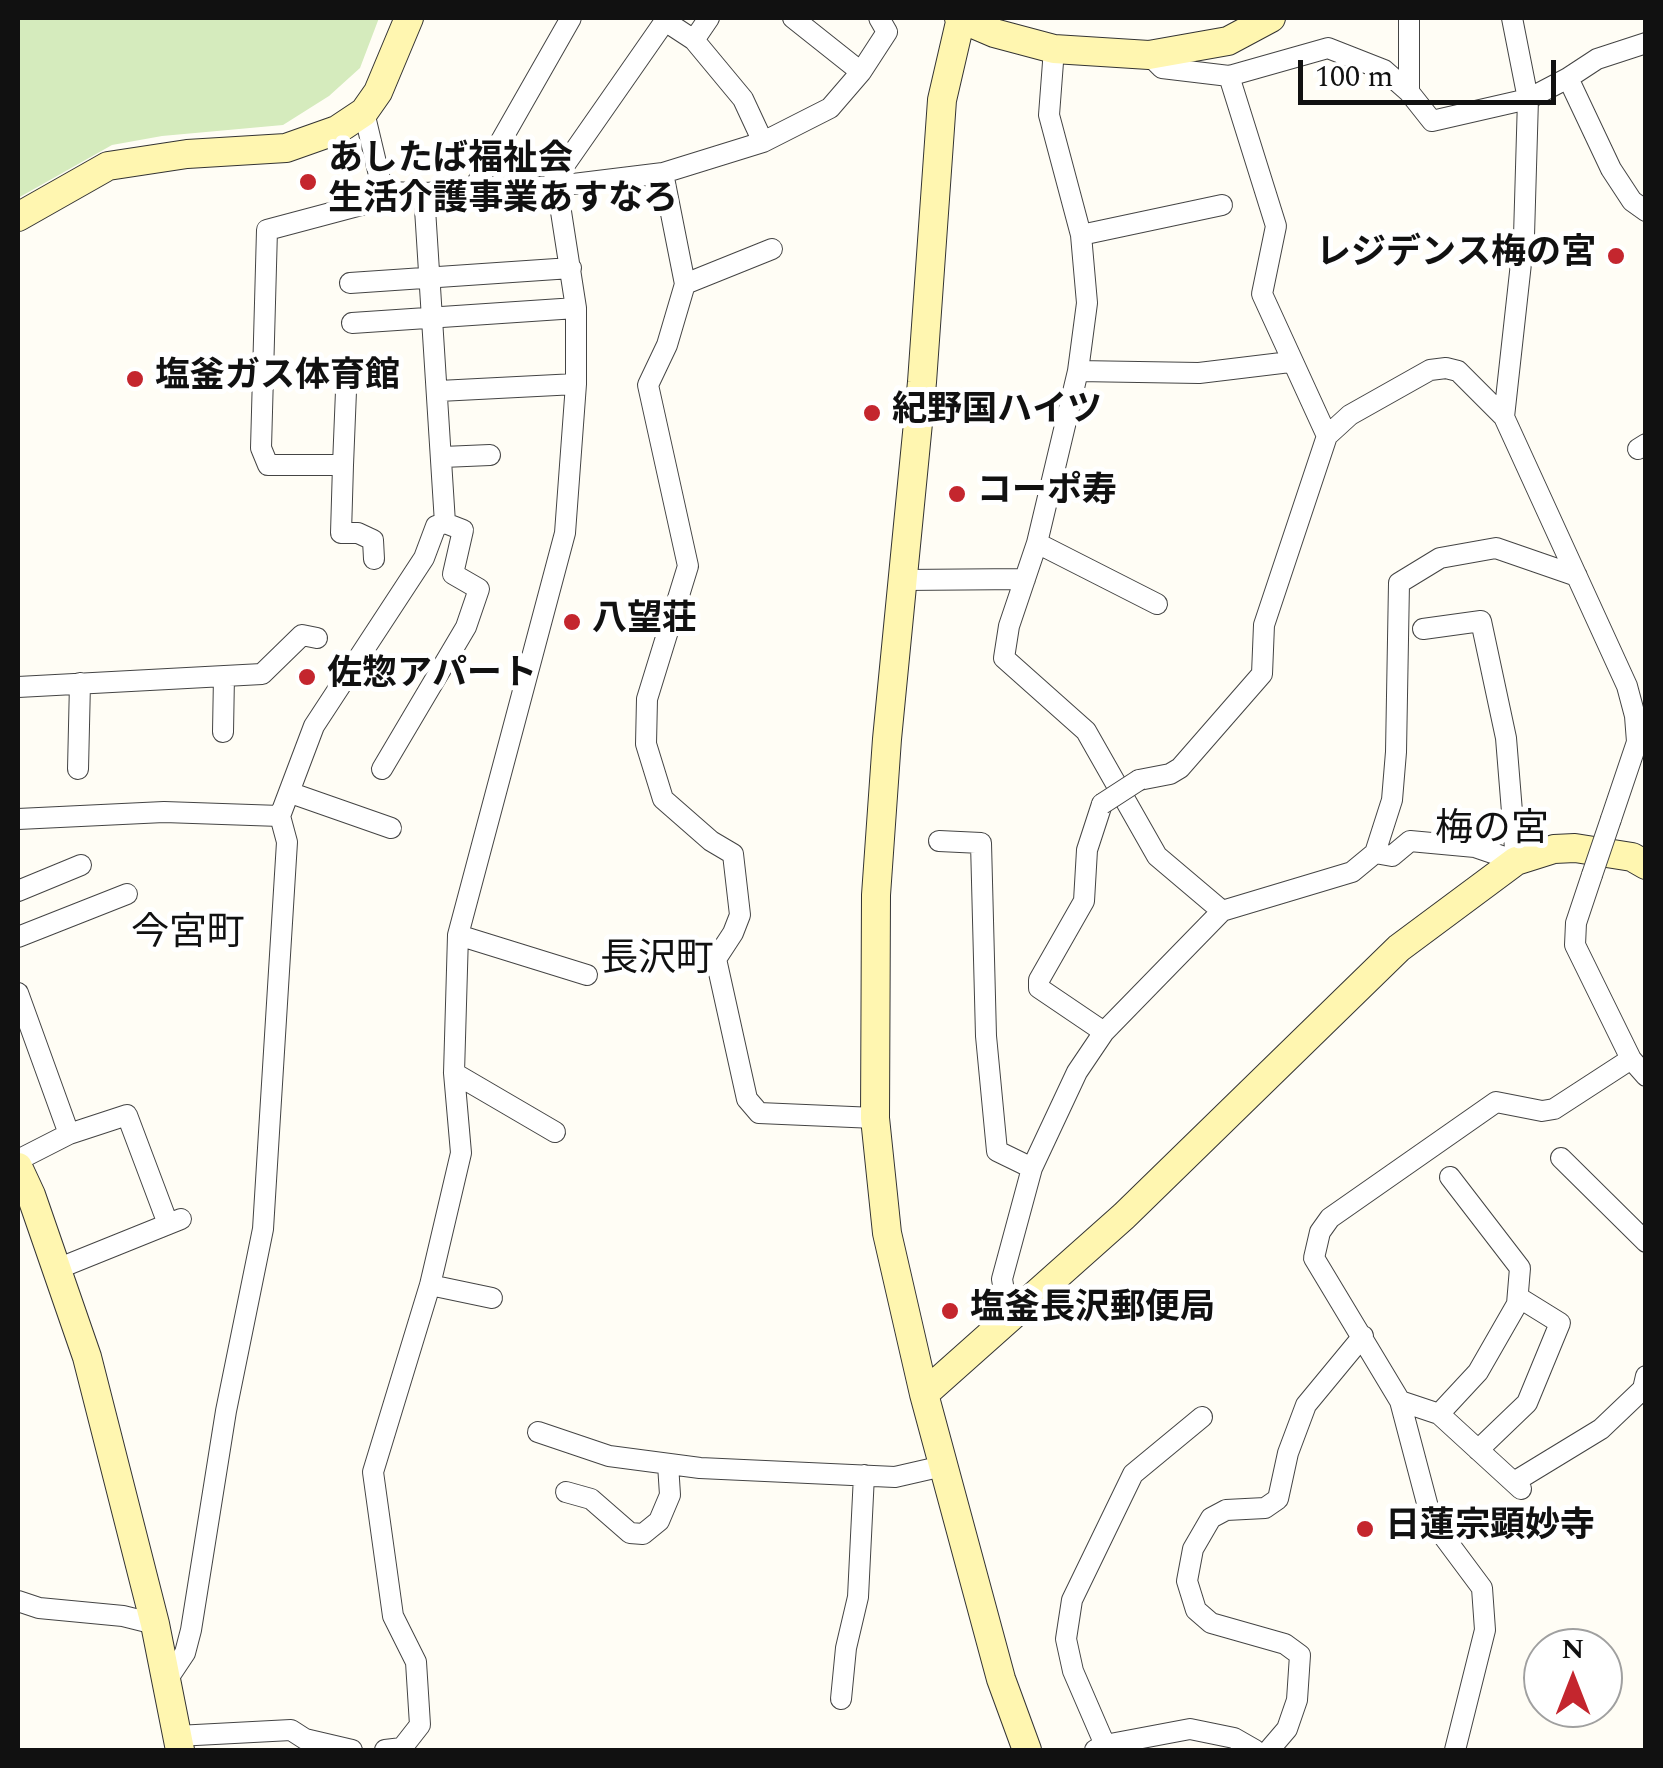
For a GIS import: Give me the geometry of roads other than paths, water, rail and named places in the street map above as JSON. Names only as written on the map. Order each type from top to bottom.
[{"type":"street","points":[[18,217],[108,166],[187,154],[286,148],[338,130],[364,112],[378,92],[409,18]]},
{"type":"street","points":[[472,190],[571,18]]},
{"type":"street","points":[[694,40],[710,18]]},
{"type":"street","points":[[793,18],[861,72]]},
{"type":"street","points":[[384,192],[553,186],[663,173],[763,142],[830,108],[888,32],[880,18]]},
{"type":"street","points":[[1027,1750],[1001,1679],[924,1394],[887,1233],[875,1118],[876,895],[922,382],[942,100],[960,18],[1054,50],[1150,55],[1228,42],[1272,18]]},
{"type":"street","points":[[1409,18],[1409,92]]},
{"type":"street","points":[[1504,418],[1524,236],[1528,99],[1512,18]]},
{"type":"street","points":[[385,1750],[402,1748],[420,1725],[416,1662],[393,1616],[373,1472],[430,1284],[461,1153],[454,1073],[458,935],[566,532],[576,384],[576,308],[553,186],[665,21],[694,40],[743,99],[763,142]]},
{"type":"street","points":[[1150,55],[1162,68],[1229,76],[1328,48],[1384,70],[1409,92],[1432,121],[1528,99],[1597,59],[1646,43]]},
{"type":"street","points":[[1054,50],[1049,115],[1081,235],[1087,303],[1078,371],[1037,544],[1010,626],[1004,658],[1086,731],[1156,856],[1222,910]]},
{"type":"street","points":[[1229,76],[1276,226],[1262,294],[1327,436]]},
{"type":"street","points":[[1568,78],[1611,169],[1632,201],[1646,211]]},
{"type":"street","points":[[364,112],[384,192]]},
{"type":"street","points":[[663,173],[685,284],[648,385],[688,566],[647,700],[646,744],[663,799],[711,841],[733,854],[740,914],[716,959],[746,1099],[759,1113],[875,1118]]},
{"type":"street","points":[[343,466],[268,465],[261,448],[267,230],[376,202],[384,192]]},
{"type":"street","points":[[424,193],[446,523]]},
{"type":"street","points":[[1081,235],[1222,205]]},
{"type":"street","points":[[685,284],[772,250]]},
{"type":"street","points":[[350,283],[571,268]]},
{"type":"street","points":[[352,324],[576,308]]},
{"type":"street","points":[[1078,371],[1199,373],[1290,362]]},
{"type":"street","points":[[1104,1032],[1039,988],[1039,980],[1084,900],[1087,850],[1102,804],[1139,780],[1180,768],[1262,674],[1264,625],[1327,436],[1350,415],[1430,370],[1446,368],[1458,371],[1504,418],[1628,686],[1639,761],[1611,819],[1576,923],[1575,945],[1631,1060],[1646,1076]]},
{"type":"street","points":[[439,392],[576,384]]},
{"type":"street","points":[[346,391],[340,533],[358,533],[373,540],[374,558]]},
{"type":"street","points":[[443,457],[490,455]]},
{"type":"street","points":[[166,1680],[185,1653],[192,1630],[226,1412],[263,1229],[287,842],[280,816],[314,726],[424,558],[436,526],[446,523],[462,530],[453,574],[479,589],[466,626],[382,769]]},
{"type":"street","points":[[1037,544],[1157,604]]},
{"type":"street","points":[[1009,1321],[1002,1278],[1032,1168],[1077,1072],[1104,1032],[1222,910],[1352,872],[1375,853],[1392,800],[1398,583],[1440,558],[1496,548],[1577,576]]},
{"type":"street","points":[[904,580],[1025,579]]},
{"type":"street","points":[[1423,629],[1481,621],[1506,738],[1516,861]]},
{"type":"street","points":[[18,688],[262,674],[302,636],[317,638]]},
{"type":"street","points":[[223,732],[224,676]]},
{"type":"street","points":[[78,768],[80,683]]},
{"type":"street","points":[[291,793],[391,828]]},
{"type":"street","points":[[18,819],[164,812],[280,816]]},
{"type":"street","points":[[1375,853],[1392,856],[1410,841],[1475,846],[1516,861]]},
{"type":"street","points":[[939,842],[981,843],[986,1036],[997,1151],[1032,1168]]},
{"type":"street","points":[[924,1394],[1124,1216],[1398,948],[1516,861],[1575,848],[1610,852],[1646,864]]},
{"type":"street","points":[[18,891],[81,865]]},
{"type":"street","points":[[18,937],[126,894]]},
{"type":"street","points":[[458,935],[587,975]]},
{"type":"street","points":[[18,993],[68,1134]]},
{"type":"street","points":[[1455,1750],[1485,1630],[1482,1588],[1441,1533],[1428,1508],[1400,1401],[1314,1258],[1320,1232],[1330,1218],[1496,1102],[1554,1109],[1631,1060]]},
{"type":"street","points":[[454,1073],[556,1132]]},
{"type":"street","points":[[57,1270],[174,1221],[127,1114],[68,1134],[18,1163],[24,1199],[57,1270],[87,1357],[155,1624],[178,1743],[291,1730],[305,1739],[352,1750]]},
{"type":"street","points":[[1562,1158],[1646,1242]]},
{"type":"street","points":[[1439,1414],[1478,1372],[1517,1304],[1520,1268],[1450,1177]]},
{"type":"street","points":[[430,1284],[492,1298]]},
{"type":"street","points":[[1478,1450],[1527,1402],[1560,1323],[1518,1297]]},
{"type":"street","points":[[1269,1750],[1287,1729],[1296,1700],[1300,1655],[1285,1644],[1210,1623],[1196,1610],[1188,1581],[1193,1549],[1210,1518],[1226,1510],[1265,1508],[1278,1500],[1288,1453],[1306,1406],[1363,1336]]},
{"type":"street","points":[[1400,1401],[1439,1414],[1519,1487],[1601,1430],[1644,1389],[1646,1376]]},
{"type":"street","points":[[1202,1417],[1133,1474],[1072,1600],[1066,1638],[1099,1748],[1190,1729],[1234,1738],[1255,1750]]},
{"type":"street","points":[[538,1432],[608,1456],[668,1464],[895,1477],[944,1466]]},
{"type":"street","points":[[566,1492],[591,1499],[630,1533],[643,1534],[659,1521],[670,1495],[668,1464]]},
{"type":"street","points":[[841,1700],[846,1648],[858,1597],[864,1475]]},
{"type":"street","points":[[18,1601],[39,1608],[123,1616],[155,1624]]},
{"type":"place","name":"あしたば福祉会 生活介護事業あすなろ","points":[[308,182]]},
{"type":"place","name":"レジデンス梅の宮","points":[[1616,256]]},
{"type":"place","name":"塩釜ガス体育館","points":[[135,379]]},
{"type":"place","name":"紀野国ハイツ","points":[[872,413]]},
{"type":"place","name":"コーポ寿","points":[[957,494]]},
{"type":"place","name":"八望荘","points":[[572,622]]},
{"type":"place","name":"佐惣アパート","points":[[307,677]]},
{"type":"place","name":"塩釜長沢郵便局","points":[[950,1311]]},
{"type":"place","name":"日蓮宗顕妙寺","points":[[1365,1529]]},
{"type":"district","name":"梅の宮","points":[[1492,833]]},
{"type":"district","name":"今宮町","points":[[188,937]]},
{"type":"district","name":"長沢町","points":[[657,963]]}]
